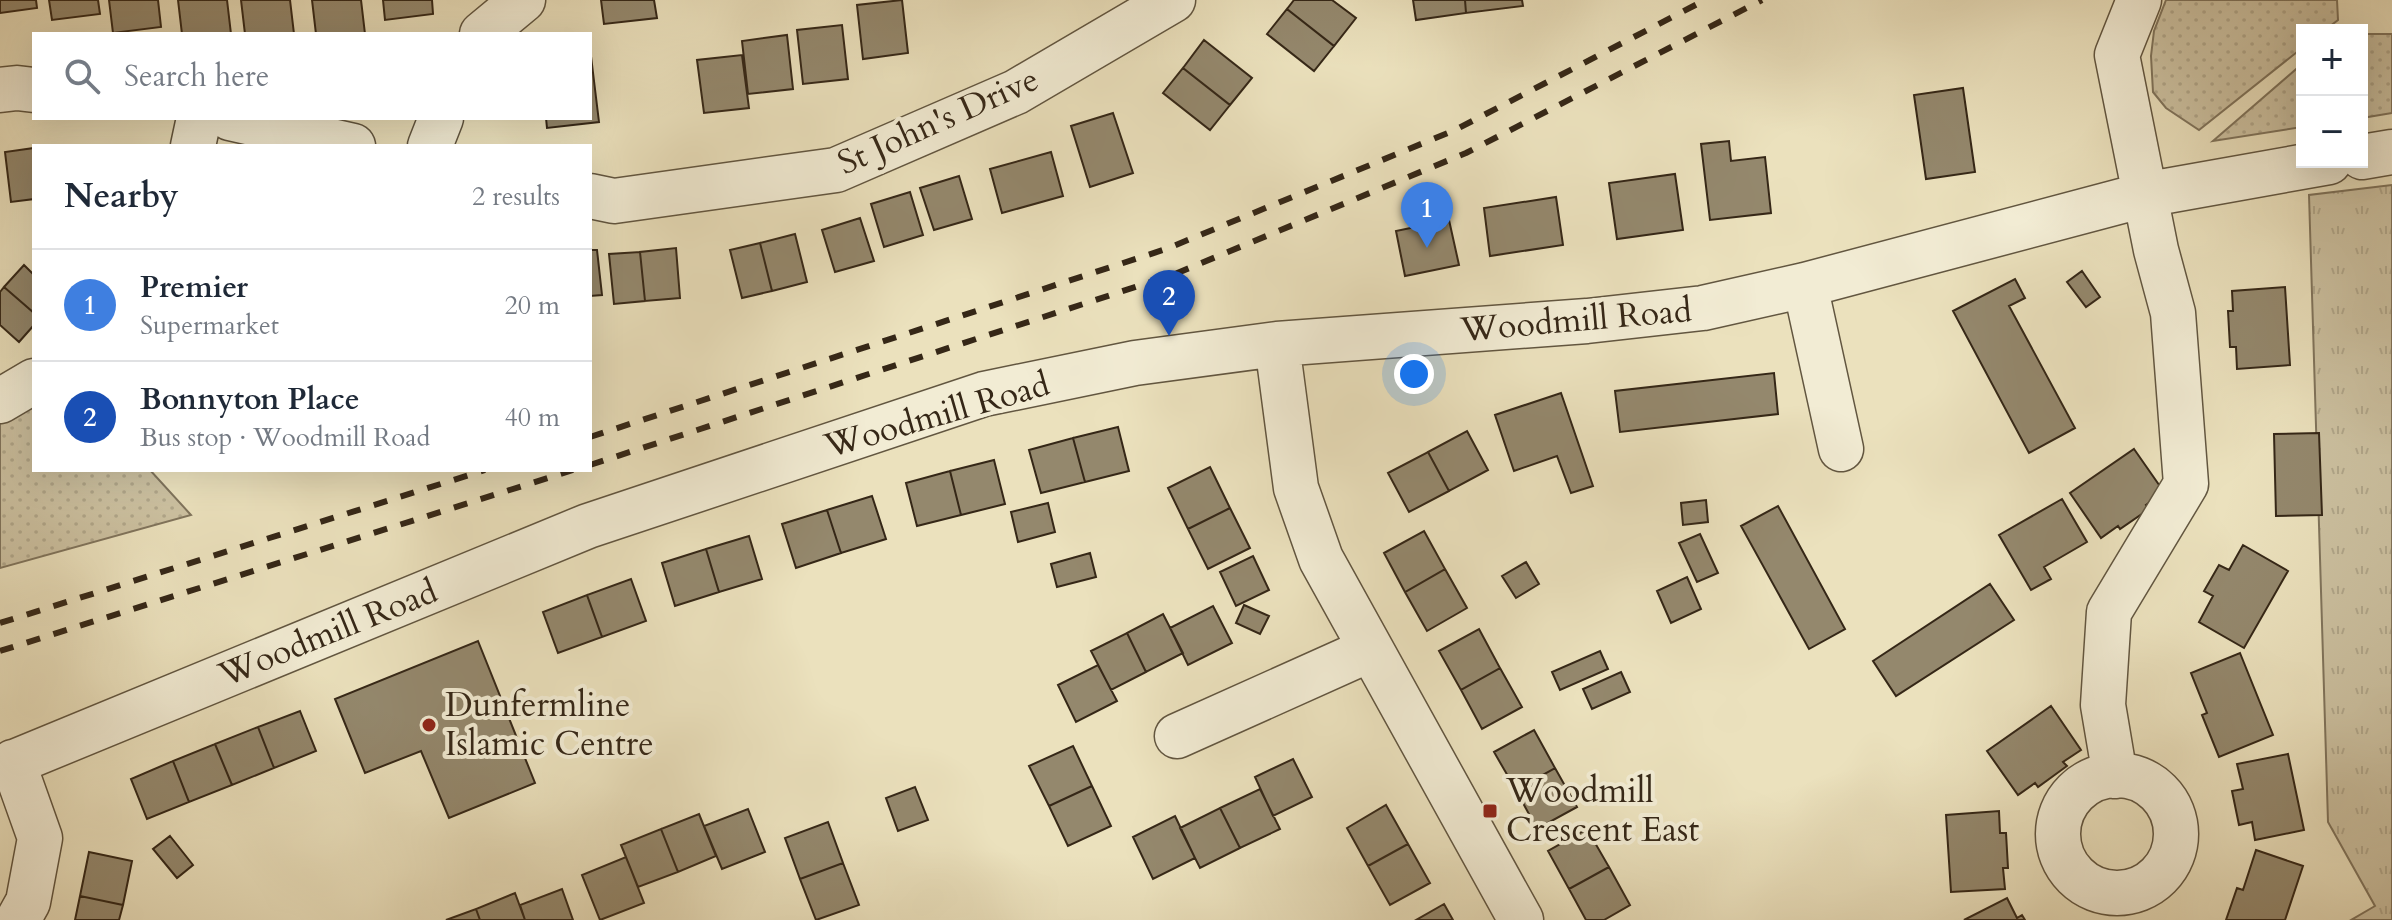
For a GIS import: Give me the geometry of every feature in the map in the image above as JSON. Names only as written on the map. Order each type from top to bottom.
[{"type":"street","points":[[484,32],[523,0]]},
{"type":"street","name":"St John's Drive","points":[[592,196],[614,201],[836,170],[1016,92],[1173,0]]},
{"type":"street","points":[[2115,776],[2103,705],[2109,612],[2186,484],[2173,313],[2144,195],[2117,55],[2139,0]]},
{"type":"street","points":[[0,90],[32,90]]},
{"type":"street","points":[[193,144],[199,120]]},
{"type":"street","points":[[239,120],[344,144]]},
{"type":"street","points":[[431,144],[440,120]]},
{"type":"street","points":[[2368,156],[2392,152]]},
{"type":"street","name":"Woodmill Road","points":[[18,920],[28,902],[40,838],[7,765],[588,526],[984,394],[1135,363],[1277,344],[1587,321],[1703,308],[1805,285],[2144,195],[2296,168]]},
{"type":"street","points":[[1805,285],[1841,449]]},
{"type":"street","points":[[1277,344],[1296,488],[1321,559],[1521,920]]},
{"type":"street","points":[[0,401],[32,382]]},
{"type":"street","points":[[1177,736],[1371,649]]},
{"type":"green space","points":[[2166,0],[2337,0],[2338,20],[2333,24],[2296,24],[2296,53],[2199,130],[2166,108],[2153,92],[2151,56],[2154,31]]},
{"type":"green space","points":[[2368,34],[2392,34],[2392,113],[2368,117]]},
{"type":"green space","points":[[2296,69],[2296,128],[2213,141]]},
{"type":"green space","points":[[2392,185],[2392,920],[2351,920],[2375,906],[2328,822],[2309,195]]},
{"type":"green space","points":[[32,382],[32,472],[152,472],[191,515],[0,568],[0,401]]},
{"type":"building","points":[[0,0],[36,0],[37,8],[0,13]]},
{"type":"building","points":[[49,0],[98,0],[100,14],[52,20]]},
{"type":"building","points":[[109,0],[158,0],[161,27],[113,32]]},
{"type":"building","points":[[178,0],[227,0],[231,32],[182,32]]},
{"type":"building","points":[[241,0],[290,0],[294,32],[245,32]]},
{"type":"building","points":[[312,0],[361,0],[365,32],[316,32]]},
{"type":"building","points":[[383,0],[432,0],[433,14],[385,20]]},
{"type":"building","points":[[601,0],[654,0],[657,18],[604,24]]},
{"type":"building","points":[[902,0],[908,53],[863,59],[857,5]]},
{"type":"building","points":[[1294,0],[1332,0],[1356,18],[1334,46],[1287,9]]},
{"type":"building","points":[[1413,0],[1465,0],[1466,13],[1416,20]]},
{"type":"building","points":[[1465,0],[1522,0],[1523,6],[1466,13]]},
{"type":"building","points":[[1287,9],[1334,46],[1314,71],[1267,34]]},
{"type":"building","points":[[842,25],[848,79],[803,84],[797,30]]},
{"type":"building","points":[[787,35],[793,89],[748,94],[742,41]]},
{"type":"building","points":[[1204,40],[1252,78],[1230,105],[1183,68]]},
{"type":"building","points":[[742,55],[749,108],[704,113],[697,60]]},
{"type":"building","points":[[592,64],[599,122],[547,128],[546,120],[592,120]]},
{"type":"building","points":[[1183,68],[1230,105],[1210,130],[1163,93]]},
{"type":"building","points":[[1963,88],[1975,172],[1926,179],[1914,95]]},
{"type":"building","points":[[1113,113],[1133,173],[1090,187],[1071,126]]},
{"type":"building","points":[[1729,141],[1731,161],[1765,157],[1771,213],[1710,220],[1701,144]]},
{"type":"building","points":[[32,148],[32,199],[11,202],[5,152]]},
{"type":"building","points":[[1051,152],[1063,196],[1002,213],[990,169]]},
{"type":"building","points":[[1675,174],[1683,230],[1617,239],[1609,183]]},
{"type":"building","points":[[959,176],[972,219],[934,230],[920,188]]},
{"type":"building","points":[[910,192],[923,235],[884,247],[871,204]]},
{"type":"building","points":[[1556,197],[1563,245],[1490,256],[1484,208]]},
{"type":"building","points":[[860,218],[874,261],[835,272],[822,230]]},
{"type":"building","points":[[1449,220],[1459,265],[1405,276],[1396,231]]},
{"type":"building","points":[[795,234],[807,282],[772,291],[760,243]]},
{"type":"building","points":[[760,243],[772,291],[742,298],[730,250]]},
{"type":"building","points":[[676,248],[680,298],[645,301],[640,252]]},
{"type":"building","points":[[592,250],[597,250],[602,295],[592,296]]},
{"type":"building","points":[[640,252],[645,301],[614,304],[609,254]]},
{"type":"building","points":[[24,265],[32,273],[32,311],[4,287]]},
{"type":"building","points":[[2082,271],[2100,297],[2086,307],[2067,282]]},
{"type":"building","points":[[2015,279],[2025,298],[2009,306],[2075,428],[2029,453],[1953,311]]},
{"type":"building","points":[[4,287],[32,311],[32,327],[19,342],[0,325],[0,292]]},
{"type":"building","points":[[2285,287],[2290,365],[2237,369],[2236,347],[2230,347],[2228,311],[2233,311],[2232,291]]},
{"type":"building","points":[[1774,373],[1778,414],[1620,432],[1615,391]]},
{"type":"building","points":[[1561,393],[1593,486],[1571,493],[1557,456],[1514,471],[1495,415]]},
{"type":"building","points":[[1118,427],[1129,471],[1085,482],[1073,438]]},
{"type":"building","points":[[1467,431],[1488,470],[1449,491],[1428,452]]},
{"type":"building","points":[[2319,433],[2322,515],[2276,516],[2274,434]]},
{"type":"building","points":[[1073,438],[1085,482],[1041,493],[1029,450]]},
{"type":"building","points":[[2134,449],[2164,492],[2146,505],[2149,509],[2101,538],[2070,493]]},
{"type":"building","points":[[1428,452],[1449,491],[1409,512],[1388,473]]},
{"type":"building","points":[[994,460],[1005,504],[961,515],[950,471]]},
{"type":"building","points":[[1210,467],[1230,508],[1188,529],[1168,488]]},
{"type":"building","points":[[950,471],[961,515],[917,526],[906,483]]},
{"type":"building","points":[[872,496],[886,539],[841,553],[827,510]]},
{"type":"building","points":[[2062,499],[2087,542],[2044,567],[2051,579],[2031,590],[1999,535]]},
{"type":"building","points":[[1706,500],[1708,522],[1683,525],[1681,503]]},
{"type":"building","points":[[1048,503],[1055,532],[1018,542],[1011,512]]},
{"type":"building","points":[[1778,506],[1845,629],[1809,649],[1741,526]]},
{"type":"building","points":[[1230,508],[1250,548],[1208,569],[1188,529]]},
{"type":"building","points":[[827,510],[841,553],[796,568],[782,524]]},
{"type":"building","points":[[1424,531],[1445,569],[1405,592],[1384,553]]},
{"type":"building","points":[[1700,534],[1718,573],[1697,582],[1679,543]]},
{"type":"building","points":[[749,536],[762,579],[719,592],[706,549]]},
{"type":"building","points":[[2243,545],[2288,571],[2244,648],[2199,622],[2213,596],[2204,591],[2219,565],[2229,570]]},
{"type":"building","points":[[706,549],[719,592],[675,606],[662,563]]},
{"type":"building","points":[[1090,553],[1096,577],[1057,587],[1051,564]]},
{"type":"building","points":[[1253,556],[1269,590],[1236,606],[1220,572]]},
{"type":"building","points":[[1526,562],[1539,584],[1516,598],[1502,576]]},
{"type":"building","points":[[1445,569],[1467,608],[1427,631],[1405,592]]},
{"type":"building","points":[[1687,577],[1701,609],[1671,623],[1657,591]]},
{"type":"building","points":[[631,579],[646,621],[602,637],[587,595]]},
{"type":"building","points":[[1990,584],[2014,620],[1896,696],[1873,661]]},
{"type":"building","points":[[587,595],[602,637],[558,653],[543,612]]},
{"type":"building","points":[[1244,605],[1269,616],[1260,634],[1236,623]]},
{"type":"building","points":[[1213,606],[1232,643],[1188,665],[1170,628]]},
{"type":"building","points":[[1163,614],[1183,653],[1146,672],[1127,633]]},
{"type":"building","points":[[1479,629],[1500,668],[1461,690],[1439,651]]},
{"type":"building","points":[[1127,633],[1146,672],[1111,690],[1091,651]]},
{"type":"building","name":"Dunfermline Islamic Centre","points":[[478,641],[535,783],[449,818],[421,751],[365,773],[335,699]]},
{"type":"building","points":[[1600,651],[1608,669],[1560,690],[1552,672]]},
{"type":"building","points":[[2240,653],[2273,735],[2219,757],[2202,715],[2207,713],[2191,673]]},
{"type":"building","points":[[1098,665],[1117,701],[1076,722],[1058,685]]},
{"type":"building","points":[[1500,668],[1522,707],[1482,729],[1461,690]]},
{"type":"building","points":[[1621,672],[1630,692],[1592,709],[1583,689]]},
{"type":"building","points":[[2051,706],[2081,750],[2063,762],[2067,766],[2038,787],[2035,783],[2018,795],[1987,751]]},
{"type":"building","points":[[300,711],[316,751],[274,768],[258,727]]},
{"type":"building","points":[[258,727],[274,768],[232,785],[215,744]]},
{"type":"building","points":[[1534,730],[1555,768],[1516,790],[1494,752]]},
{"type":"building","points":[[215,744],[232,785],[189,802],[173,761]]},
{"type":"building","points":[[1073,746],[1092,786],[1049,806],[1029,766]]},
{"type":"building","points":[[2288,754],[2304,830],[2255,840],[2252,822],[2239,825],[2232,791],[2243,789],[2237,764]]},
{"type":"building","points":[[1293,759],[1312,797],[1273,816],[1255,777]]},
{"type":"building","points":[[173,761],[189,802],[147,819],[131,779]]},
{"type":"building","points":[[1555,768],[1577,807],[1537,829],[1516,790]]},
{"type":"building","points":[[1092,786],[1111,826],[1068,846],[1049,806]]},
{"type":"building","points":[[915,787],[928,820],[898,831],[886,798]]},
{"type":"building","points":[[1260,789],[1280,829],[1240,848],[1220,808]]},
{"type":"building","points":[[1386,805],[1408,844],[1368,866],[1347,828]]},
{"type":"building","points":[[1220,808],[1240,848],[1200,868],[1180,828]]},
{"type":"building","points":[[748,809],[765,852],[722,869],[704,826]]},
{"type":"building","points":[[1999,811],[2000,833],[2006,833],[2008,868],[2003,868],[2005,889],[1951,892],[1946,815]]},
{"type":"building","points":[[699,814],[716,856],[678,872],[661,829]]},
{"type":"building","points":[[1175,816],[1195,858],[1153,879],[1133,837]]},
{"type":"building","points":[[828,822],[843,863],[800,879],[785,838]]},
{"type":"building","points":[[661,829],[678,872],[638,887],[621,845]]},
{"type":"building","points":[[1587,829],[1609,867],[1569,889],[1548,851]]},
{"type":"building","points":[[170,836],[193,865],[177,878],[153,849]]},
{"type":"building","points":[[1408,844],[1430,883],[1390,905],[1368,866]]},
{"type":"building","points":[[2256,850],[2303,866],[2285,920],[2226,920],[2237,888],[2243,890]]},
{"type":"building","points":[[89,852],[132,861],[123,905],[80,896]]},
{"type":"building","points":[[626,857],[644,903],[600,920],[582,875]]},
{"type":"building","points":[[843,863],[859,905],[816,920],[800,879]]},
{"type":"building","points":[[1609,867],[1630,905],[1604,920],[1586,920],[1569,889]]},
{"type":"building","points":[[562,889],[573,920],[525,920],[520,905]]},
{"type":"building","points":[[515,893],[525,920],[480,920],[476,909]]},
{"type":"building","points":[[80,896],[123,905],[119,920],[75,920]]},
{"type":"building","points":[[2007,898],[2017,918],[2022,915],[2025,920],[1964,920]]},
{"type":"building","points":[[1444,904],[1453,920],[1416,920]]},
{"type":"building","points":[[476,909],[480,920],[446,920]]},
{"type":"railway","points":[[592,436],[1166,249],[1455,130],[1705,0]]},
{"type":"railway","points":[[592,464],[1175,274],[1466,153],[1762,0]]},
{"type":"railway","points":[[0,623],[479,472]]},
{"type":"railway","points":[[0,651],[567,472]]},
{"type":"place","name":"Premier","points":[[1427,248]]},
{"type":"place","name":"Bonnyton Place","points":[[1169,336]]},
{"type":"place","name":"Dunfermline Islamic Centre","points":[[429,725]]},
{"type":"place","name":"Woodmill Crescent East","points":[[1490,811]]}]
